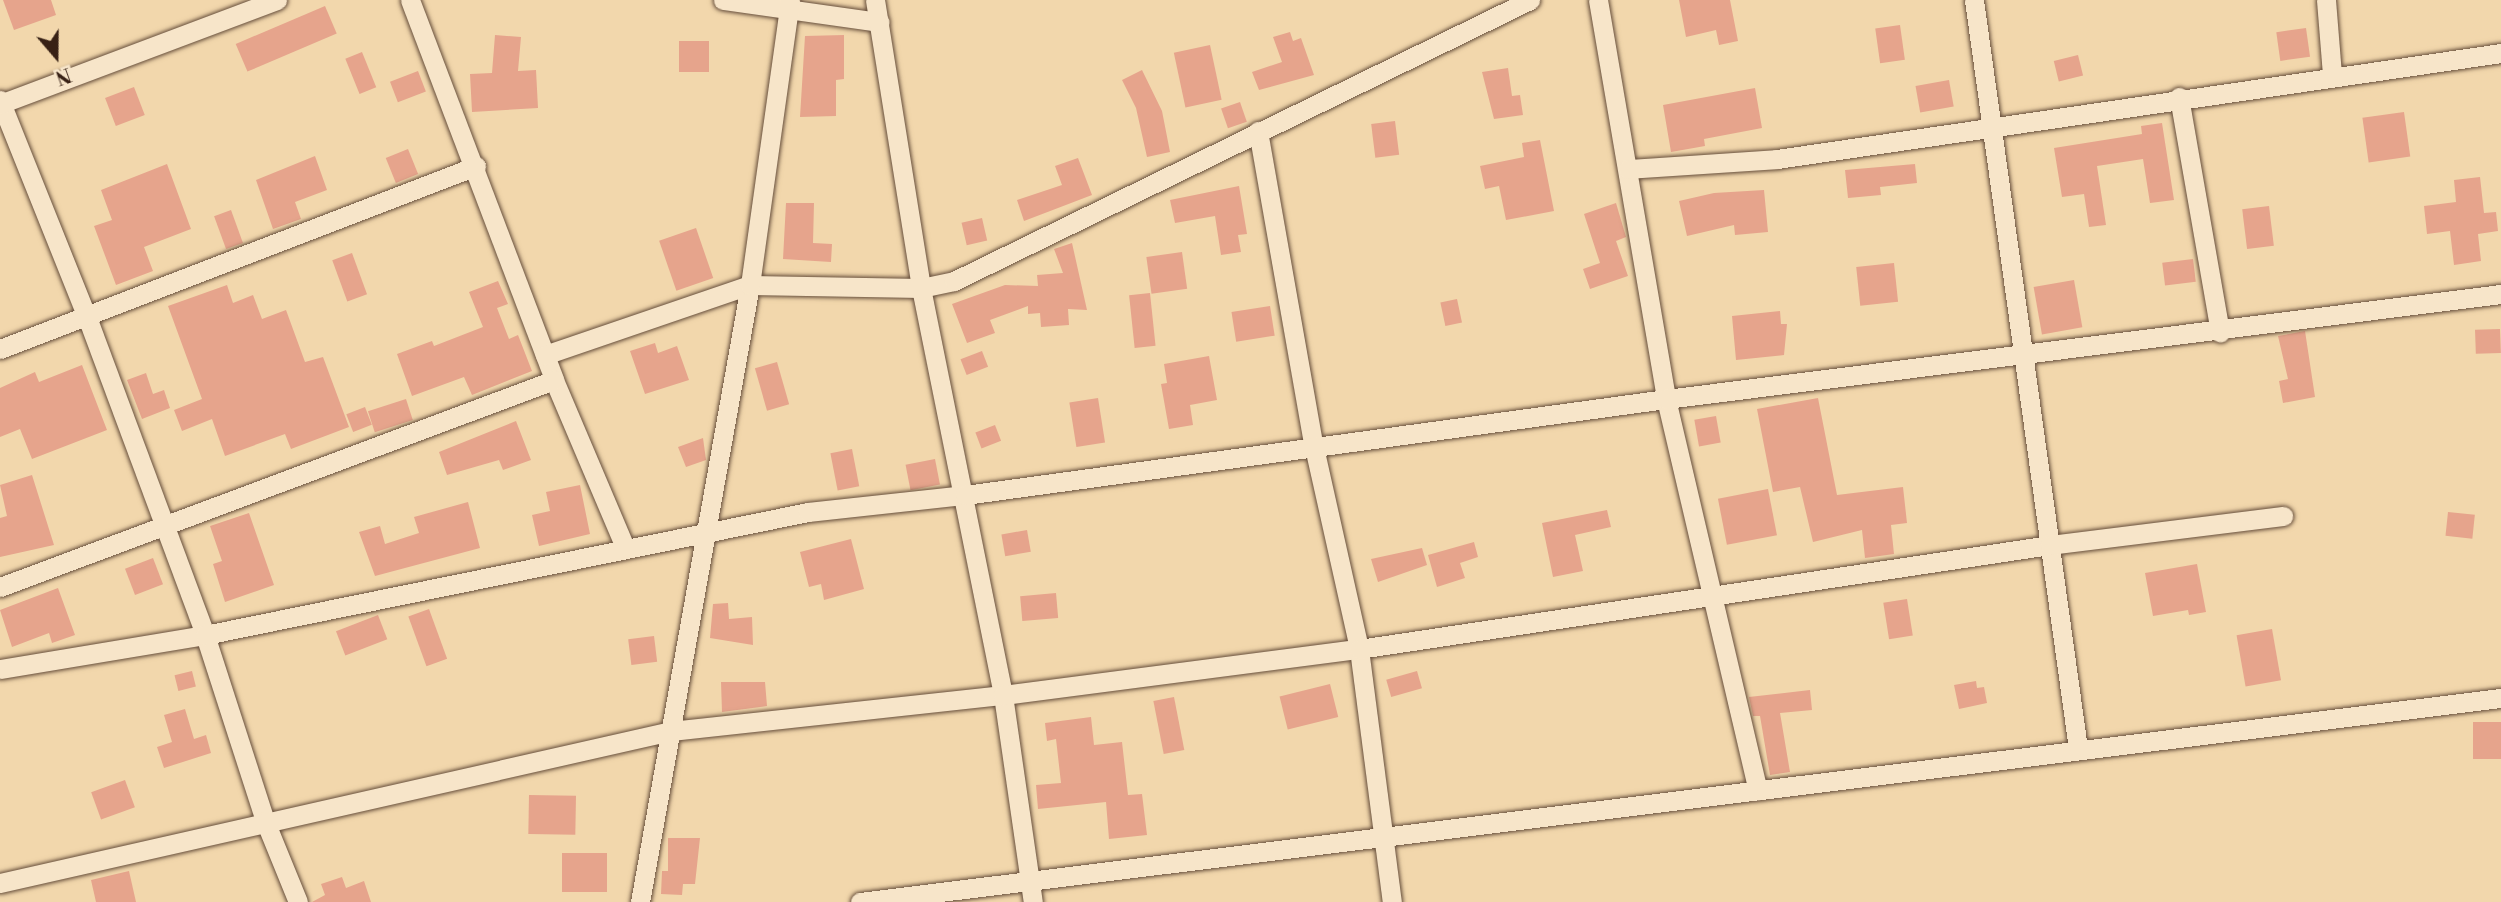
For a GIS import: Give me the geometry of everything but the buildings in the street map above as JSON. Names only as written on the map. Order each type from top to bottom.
[{"type":"street","points":[[277,0],[0,102],[87,317],[205,635],[265,821],[298,902]]},
{"type":"street","points":[[410,0],[476,166],[554,380],[625,547]]},
{"type":"street","points":[[723,0],[790,5],[879,22]]},
{"type":"street","points":[[875,0],[921,288],[965,495],[1003,695],[1030,892]]},
{"type":"street","points":[[545,355],[750,285],[921,288],[954,281],[1530,0]]},
{"type":"street","points":[[1598,0],[1665,399],[1758,790]]},
{"type":"street","points":[[1973,0],[2078,749]]},
{"type":"street","points":[[2326,0],[2332,74]]},
{"type":"street","points":[[640,902],[750,285],[790,5]]},
{"type":"street","points":[[1628,169],[1777,159],[2332,74],[2501,53]]},
{"type":"street","points":[[2179,97],[2220,332]]},
{"type":"street","points":[[1258,131],[1314,447],[1359,649],[1381,839],[1392,902]]},
{"type":"street","points":[[0,349],[476,166]]},
{"type":"street","points":[[0,670],[205,635],[707,529],[808,512],[965,495],[1665,399],[2220,332],[2501,294]]},
{"type":"street","points":[[0,587],[554,380]]},
{"type":"street","points":[[0,883],[671,731],[1003,695],[1359,649],[2050,545],[2284,516]]},
{"type":"street","points":[[860,902],[1030,892],[1381,839],[2078,749],[2501,698]]}]
